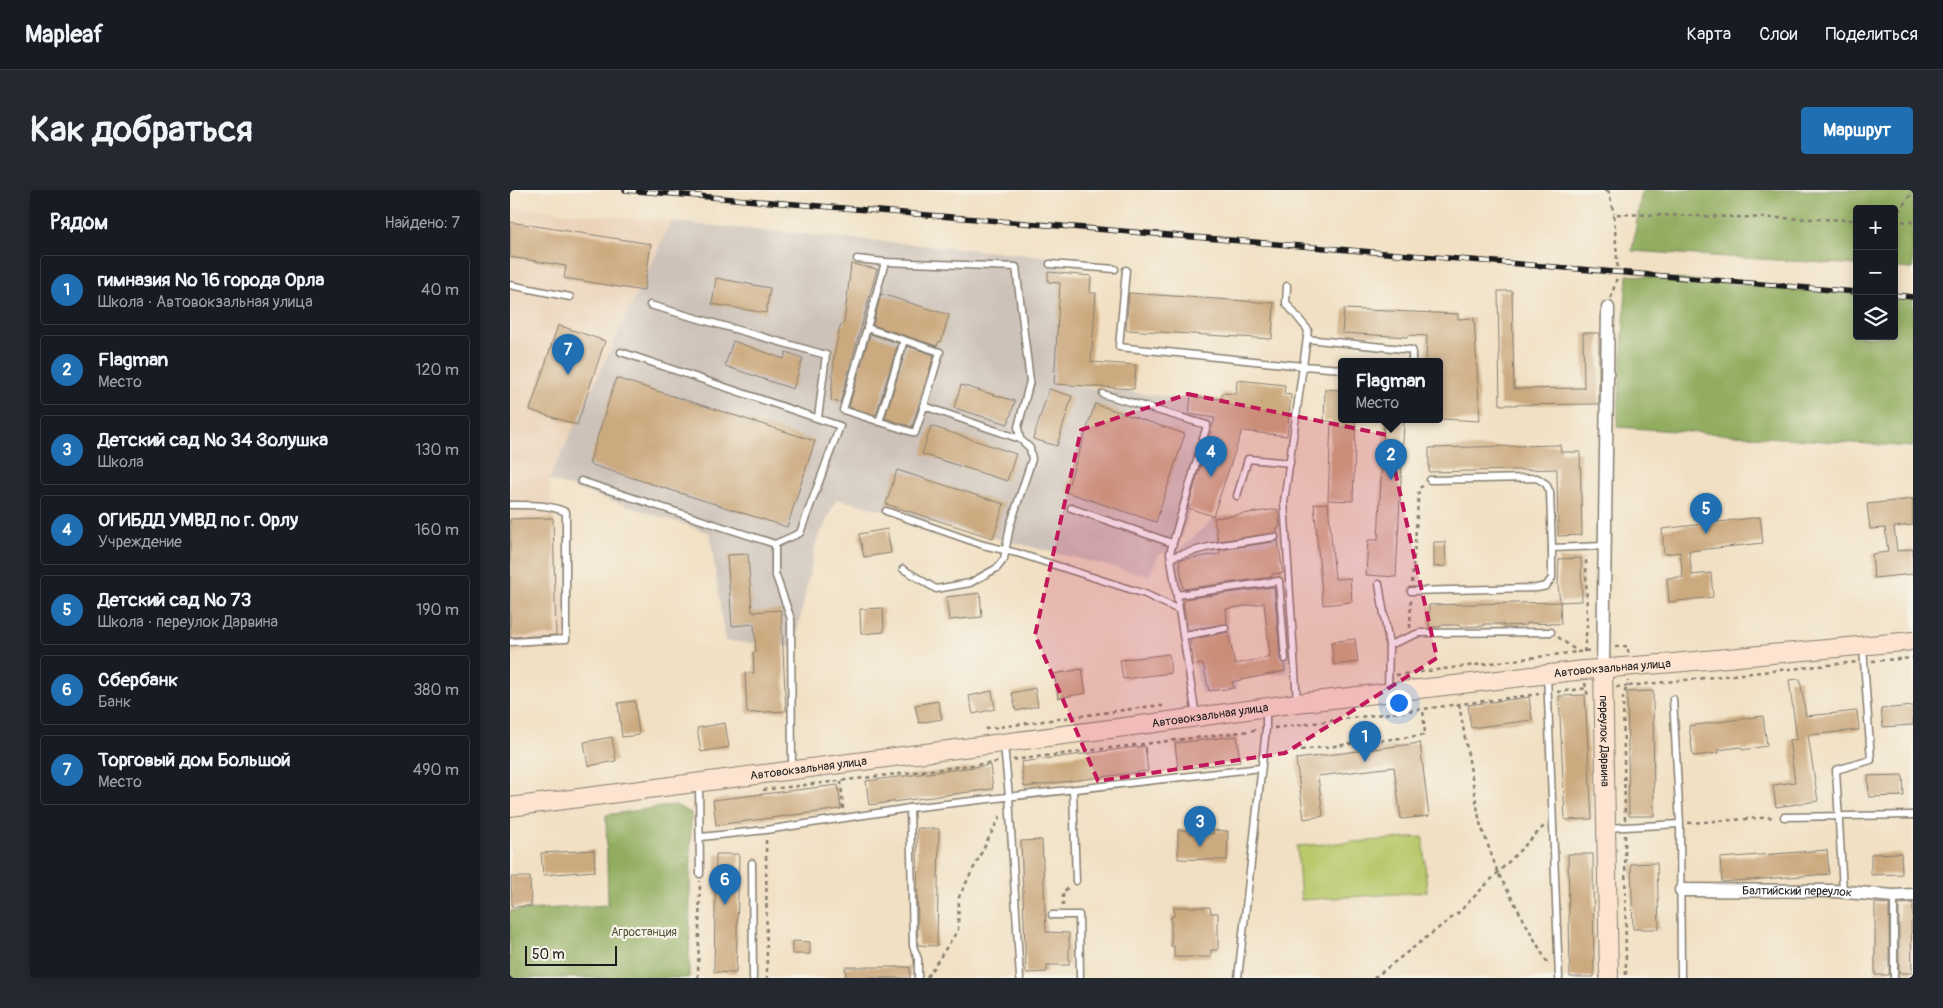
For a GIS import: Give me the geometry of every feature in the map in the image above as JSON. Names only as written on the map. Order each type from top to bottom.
[{"type":"street","name":"переулок Дарвина","points":[[1608,308],[1603,669],[1609,978]]},
{"type":"street","name":"Автовокзальная улица","points":[[510,807],[1196,718],[1297,703],[1603,669],[1864,653],[1913,640]]},
{"type":"street","name":"Балтийский переулок","points":[[1682,890],[1913,895]]},
{"type":"lane","points":[[858,259],[885,262],[1016,267],[1030,381],[1018,427],[1020,438]]},
{"type":"lane","points":[[867,328],[940,352],[915,433],[844,410],[885,262]]},
{"type":"lane","points":[[1050,264],[1115,270]]},
{"type":"lane","points":[[1126,270],[1119,348],[1338,369]]},
{"type":"lane","points":[[510,286],[570,297]]},
{"type":"lane","points":[[1287,286],[1286,303],[1308,330],[1284,502],[1297,703]]},
{"type":"lane","points":[[650,305],[826,355],[818,418]]},
{"type":"lane","points":[[1307,339],[1412,350],[1412,358]]},
{"type":"lane","points":[[879,422],[904,340]]},
{"type":"lane","points":[[581,481],[775,544],[800,533],[840,426],[621,352]]},
{"type":"lane","points":[[1103,394],[1207,425],[1172,543],[1170,558],[1196,718]]},
{"type":"lane","points":[[903,569],[936,589],[970,583],[997,568],[1004,559],[1010,526],[1032,459],[1030,448],[1020,438],[924,406]]},
{"type":"lane","points":[[1237,496],[1248,459],[1290,463]]},
{"type":"lane","points":[[1411,590],[1537,588],[1546,586],[1552,578],[1550,492],[1546,484],[1537,478],[1430,480]]},
{"type":"lane","points":[[510,505],[544,505],[556,507],[566,512],[566,640],[510,642]]},
{"type":"lane","points":[[1072,508],[1172,543]]},
{"type":"lane","points":[[886,511],[983,545],[1006,550],[1145,594],[1179,610]]},
{"type":"lane","points":[[1170,558],[1209,547],[1275,537]]},
{"type":"lane","points":[[775,544],[775,573],[791,620],[792,770]]},
{"type":"lane","points":[[1552,548],[1604,546]]},
{"type":"lane","points":[[1176,595],[1279,581],[1285,659]]},
{"type":"lane","points":[[1379,584],[1390,645],[1388,694]]},
{"type":"lane","points":[[1183,636],[1225,628]]},
{"type":"lane","points":[[1390,645],[1419,633],[1550,632]]},
{"type":"lane","points":[[1843,892],[1836,770],[1871,760],[1864,653]]},
{"type":"lane","points":[[1547,674],[1559,978]]},
{"type":"lane","points":[[1673,699],[1682,890],[1681,978]]},
{"type":"lane","points":[[1238,978],[1266,708]]},
{"type":"lane","points":[[1004,742],[1020,978]]},
{"type":"lane","points":[[701,837],[766,830],[910,808],[1261,768]]},
{"type":"lane","points":[[699,783],[700,874]]},
{"type":"lane","points":[[1073,790],[1076,881]]},
{"type":"lane","points":[[910,808],[912,946],[918,960],[918,978]]},
{"type":"lane","points":[[1784,817],[1913,815]]},
{"type":"lane","points":[[1606,828],[1680,824]]},
{"type":"lane","points":[[752,863],[753,978]]},
{"type":"lane","points":[[1894,896],[1894,978]]},
{"type":"lane","points":[[1052,915],[1079,916],[1080,978]]},
{"type":"path","points":[[1604,190],[1609,191],[1614,214],[1618,274],[1608,308]]},
{"type":"path","points":[[1898,213],[1913,191]]},
{"type":"path","points":[[1614,214],[1853,220]]},
{"type":"path","points":[[1898,220],[1913,222]]},
{"type":"path","points":[[1410,637],[1411,590],[1419,488],[1430,480]]},
{"type":"path","points":[[1584,651],[1587,626],[1586,547]]},
{"type":"path","points":[[1628,686],[1864,653],[1913,658]]},
{"type":"path","points":[[1459,704],[1480,823],[1498,873],[1550,969]]},
{"type":"path","points":[[1293,751],[1425,735],[1423,709]]},
{"type":"path","points":[[840,781],[844,818]]},
{"type":"path","points":[[926,978],[958,930],[959,897],[1009,797]]},
{"type":"path","points":[[1374,978],[1458,913],[1553,817]]},
{"type":"path","points":[[1680,824],[1784,817]]},
{"type":"path","points":[[766,830],[767,978]]},
{"type":"path","points":[[698,978],[700,874]]},
{"type":"path","points":[[1062,915],[1063,892],[1076,881]]},
{"type":"highlighted area","points":[[1188,394],[1387,435],[1437,658],[1285,753],[1098,781],[1035,635],[1081,430]]},
{"type":"shaded area","points":[[510,207],[671,222],[549,480],[570,640],[510,655]]},
{"type":"shaded area","points":[[671,222],[1063,258],[1054,384],[1190,399],[1189,416],[1220,419],[1210,431],[1185,506],[1190,508],[1178,551],[1214,518],[1278,509],[1289,673],[1272,675],[1264,604],[1226,609],[1237,689],[1201,694],[1174,565],[1177,552],[1159,554],[1149,576],[837,499],[816,543],[794,647],[725,641],[710,533],[549,480]]},
{"type":"green space","points":[[1642,190],[1913,190],[1913,269],[1898,268],[1898,205],[1853,205],[1853,265],[1632,251]]},
{"type":"green space","points":[[1627,275],[1853,294],[1853,340],[1898,340],[1898,297],[1913,299],[1913,447],[1617,427]]},
{"type":"green space","name":"Агростанция","points":[[675,805],[691,813],[689,978],[510,978],[510,911],[608,905],[606,815]]},
{"type":"green space","points":[[1423,837],[1427,892],[1301,900],[1297,846]]},
{"type":"building","points":[[510,222],[651,244],[644,291],[564,278],[566,266],[510,257]]},
{"type":"building","points":[[851,264],[877,269],[840,403],[831,400],[834,356],[840,327],[844,323]]},
{"type":"building","points":[[1048,272],[1091,276],[1090,293],[1096,293],[1091,362],[1136,365],[1134,389],[1054,384],[1060,283],[1048,282]]},
{"type":"building","points":[[716,278],[770,288],[766,313],[712,304]]},
{"type":"building","points":[[1498,291],[1512,291],[1514,389],[1584,388],[1583,333],[1599,333],[1599,404],[1500,405]]},
{"type":"building","points":[[1129,293],[1274,303],[1272,339],[1126,330]]},
{"type":"building","points":[[881,294],[949,315],[941,342],[939,341],[937,346],[873,325]]},
{"type":"building","points":[[1344,309],[1458,314],[1458,319],[1474,318],[1480,421],[1443,419],[1443,358],[1426,358],[1427,336],[1409,335],[1408,337],[1342,333]]},
{"type":"building","points":[[558,325],[605,341],[577,425],[530,410]]},
{"type":"building","points":[[870,334],[898,343],[876,415],[849,407]]},
{"type":"building","points":[[733,341],[784,359],[786,352],[803,358],[793,389],[725,366]]},
{"type":"building","points":[[907,346],[934,355],[912,427],[885,418]]},
{"type":"building","points":[[616,378],[815,441],[787,527],[589,464]]},
{"type":"building","points":[[1237,380],[1285,385],[1284,394],[1291,395],[1287,436],[1242,431],[1213,516],[1188,508],[1215,418],[1189,414],[1191,396],[1222,399],[1222,393],[1236,394]]},
{"type":"building","points":[[961,385],[1015,401],[1008,424],[954,408]]},
{"type":"building","points":[[1049,389],[1072,396],[1057,446],[1033,439]]},
{"type":"building","points":[[1325,389],[1338,390],[1338,423],[1356,423],[1353,501],[1328,500],[1331,421],[1324,421]]},
{"type":"building","points":[[1095,404],[1185,434],[1156,522],[1066,492]]},
{"type":"building","points":[[1384,423],[1404,423],[1396,577],[1366,575],[1368,540],[1378,540]]},
{"type":"building","points":[[931,426],[1016,454],[1007,481],[922,454]]},
{"type":"building","points":[[1560,445],[1561,452],[1580,452],[1582,535],[1558,536],[1557,469],[1429,472],[1429,448]]},
{"type":"building","points":[[897,470],[1004,504],[993,538],[886,504]]},
{"type":"building","points":[[1913,499],[1913,525],[1894,527],[1897,551],[1913,549],[1913,574],[1874,578],[1872,554],[1888,552],[1885,528],[1870,529],[1867,504]]},
{"type":"building","points":[[1328,503],[1335,579],[1350,578],[1352,602],[1323,605],[1314,504]]},
{"type":"building","points":[[1278,509],[1280,527],[1277,528],[1277,533],[1218,541],[1214,518]]},
{"type":"building","points":[[1760,517],[1763,543],[1689,551],[1692,575],[1711,573],[1713,597],[1669,602],[1667,578],[1683,577],[1680,552],[1664,554],[1662,529]]},
{"type":"building","points":[[553,518],[556,635],[510,637],[510,519]]},
{"type":"building","points":[[887,529],[891,553],[864,557],[859,534]]},
{"type":"building","points":[[1278,541],[1283,573],[1272,574],[1272,577],[1183,589],[1179,560],[1220,554],[1220,550]]},
{"type":"building","points":[[1434,542],[1445,542],[1446,566],[1434,567]]},
{"type":"building","points":[[748,554],[752,612],[781,610],[786,711],[747,713],[745,673],[754,673],[753,652],[756,652],[754,624],[732,626],[727,555]]},
{"type":"building","points":[[1581,558],[1582,601],[1560,602],[1558,586],[1559,559]]},
{"type":"building","points":[[1274,587],[1280,659],[1284,664],[1285,671],[1232,682],[1234,688],[1209,691],[1203,664],[1194,665],[1190,640],[1228,632],[1235,664],[1270,657],[1264,603],[1226,609],[1227,624],[1188,630],[1184,599]]},
{"type":"building","points":[[980,593],[982,617],[949,620],[946,597]]},
{"type":"building","points":[[1560,602],[1561,624],[1527,623],[1527,625],[1503,626],[1503,624],[1484,624],[1484,626],[1460,627],[1460,625],[1441,625],[1441,627],[1429,627],[1429,605]]},
{"type":"building","points":[[883,608],[884,632],[861,634],[860,609]]},
{"type":"building","points":[[1355,639],[1358,662],[1334,665],[1331,642]]},
{"type":"building","points":[[1169,654],[1171,673],[1123,679],[1120,660]]},
{"type":"building","points":[[1082,669],[1086,693],[1058,698],[1054,674]]},
{"type":"building","points":[[1800,679],[1806,716],[1857,711],[1859,730],[1808,735],[1818,801],[1776,807],[1773,785],[1795,782],[1789,740],[1797,739],[1789,680]]},
{"type":"building","points":[[1035,688],[1038,706],[1016,711],[1012,693]]},
{"type":"building","points":[[992,691],[995,709],[973,714],[969,696]]},
{"type":"building","points":[[1653,691],[1654,816],[1629,816],[1627,692]]},
{"type":"building","points":[[1585,695],[1592,819],[1565,820],[1559,696]]},
{"type":"building","points":[[1529,697],[1532,720],[1471,728],[1468,705]]},
{"type":"building","points":[[635,701],[639,735],[622,737],[618,703]]},
{"type":"building","points":[[938,701],[942,719],[919,723],[915,705]]},
{"type":"building","points":[[1913,706],[1913,725],[1883,727],[1881,709]]},
{"type":"building","points":[[1763,716],[1767,746],[1742,750],[1741,747],[1718,750],[1719,753],[1693,756],[1689,726]]},
{"type":"building","points":[[725,723],[729,747],[701,752],[697,728]]},
{"type":"building","points":[[1237,736],[1240,762],[1178,769],[1175,743]]},
{"type":"building","points":[[612,737],[616,761],[588,766],[584,742]]},
{"type":"building","points":[[1420,743],[1429,816],[1401,819],[1394,767],[1318,776],[1323,816],[1304,819],[1296,759]]},
{"type":"building","points":[[1145,746],[1148,771],[1024,787],[1021,762]]},
{"type":"building","points":[[990,765],[993,789],[869,805],[866,781]]},
{"type":"building","points":[[1903,775],[1904,796],[1869,797],[1868,776]]},
{"type":"building","points":[[838,785],[841,809],[716,825],[713,800]]},
{"type":"building","points":[[917,828],[939,829],[937,946],[918,945]]},
{"type":"building","points":[[1178,830],[1191,830],[1191,833],[1213,834],[1213,830],[1228,831],[1227,860],[1178,859]]},
{"type":"building","points":[[1042,840],[1046,932],[1069,933],[1069,965],[1047,965],[1047,972],[1026,973],[1021,841]]},
{"type":"building","points":[[594,850],[595,871],[543,875],[541,853]]},
{"type":"building","points":[[1827,850],[1829,874],[1722,882],[1720,858]]},
{"type":"building","points":[[1901,853],[1902,874],[1871,875],[1871,854]]},
{"type":"building","points":[[716,854],[739,854],[736,973],[714,972]]},
{"type":"building","points":[[1568,854],[1593,854],[1594,977],[1570,977]]},
{"type":"building","points":[[1657,863],[1659,929],[1633,929],[1631,864]]},
{"type":"building","points":[[511,877],[530,877],[531,906],[512,907]]},
{"type":"building","points":[[1875,903],[1889,904],[1889,975],[1875,975]]},
{"type":"building","points":[[1913,903],[1913,922],[1911,922],[1912,973],[1899,973],[1899,904]]},
{"type":"building","points":[[1174,907],[1210,907],[1211,913],[1218,913],[1218,950],[1211,950],[1211,957],[1174,957],[1174,946],[1171,946],[1171,917],[1174,916]]},
{"type":"building","points":[[792,941],[810,942],[810,954],[792,954]]},
{"type":"building","points":[[845,967],[910,967],[910,978],[846,978]]},
{"type":"railway","points":[[625,190],[1853,292]]},
{"type":"railway","points":[[1898,295],[1913,297]]},
{"type":"place","name":"Торговый дом Большой","points":[[568,375]]},
{"type":"place","name":"ОГИБДД УМВД по г. Орлу","points":[[1211,477]]},
{"type":"place","name":"Flagman","points":[[1391,480]]},
{"type":"place","name":"Детский сад № 73","points":[[1706,534]]},
{"type":"place","name":"гимназия № 16 города Орла","points":[[1365,762]]},
{"type":"place","name":"Детский сад № 34 Золушка","points":[[1200,847]]},
{"type":"place","name":"Сбербанк","points":[[725,905]]}]
